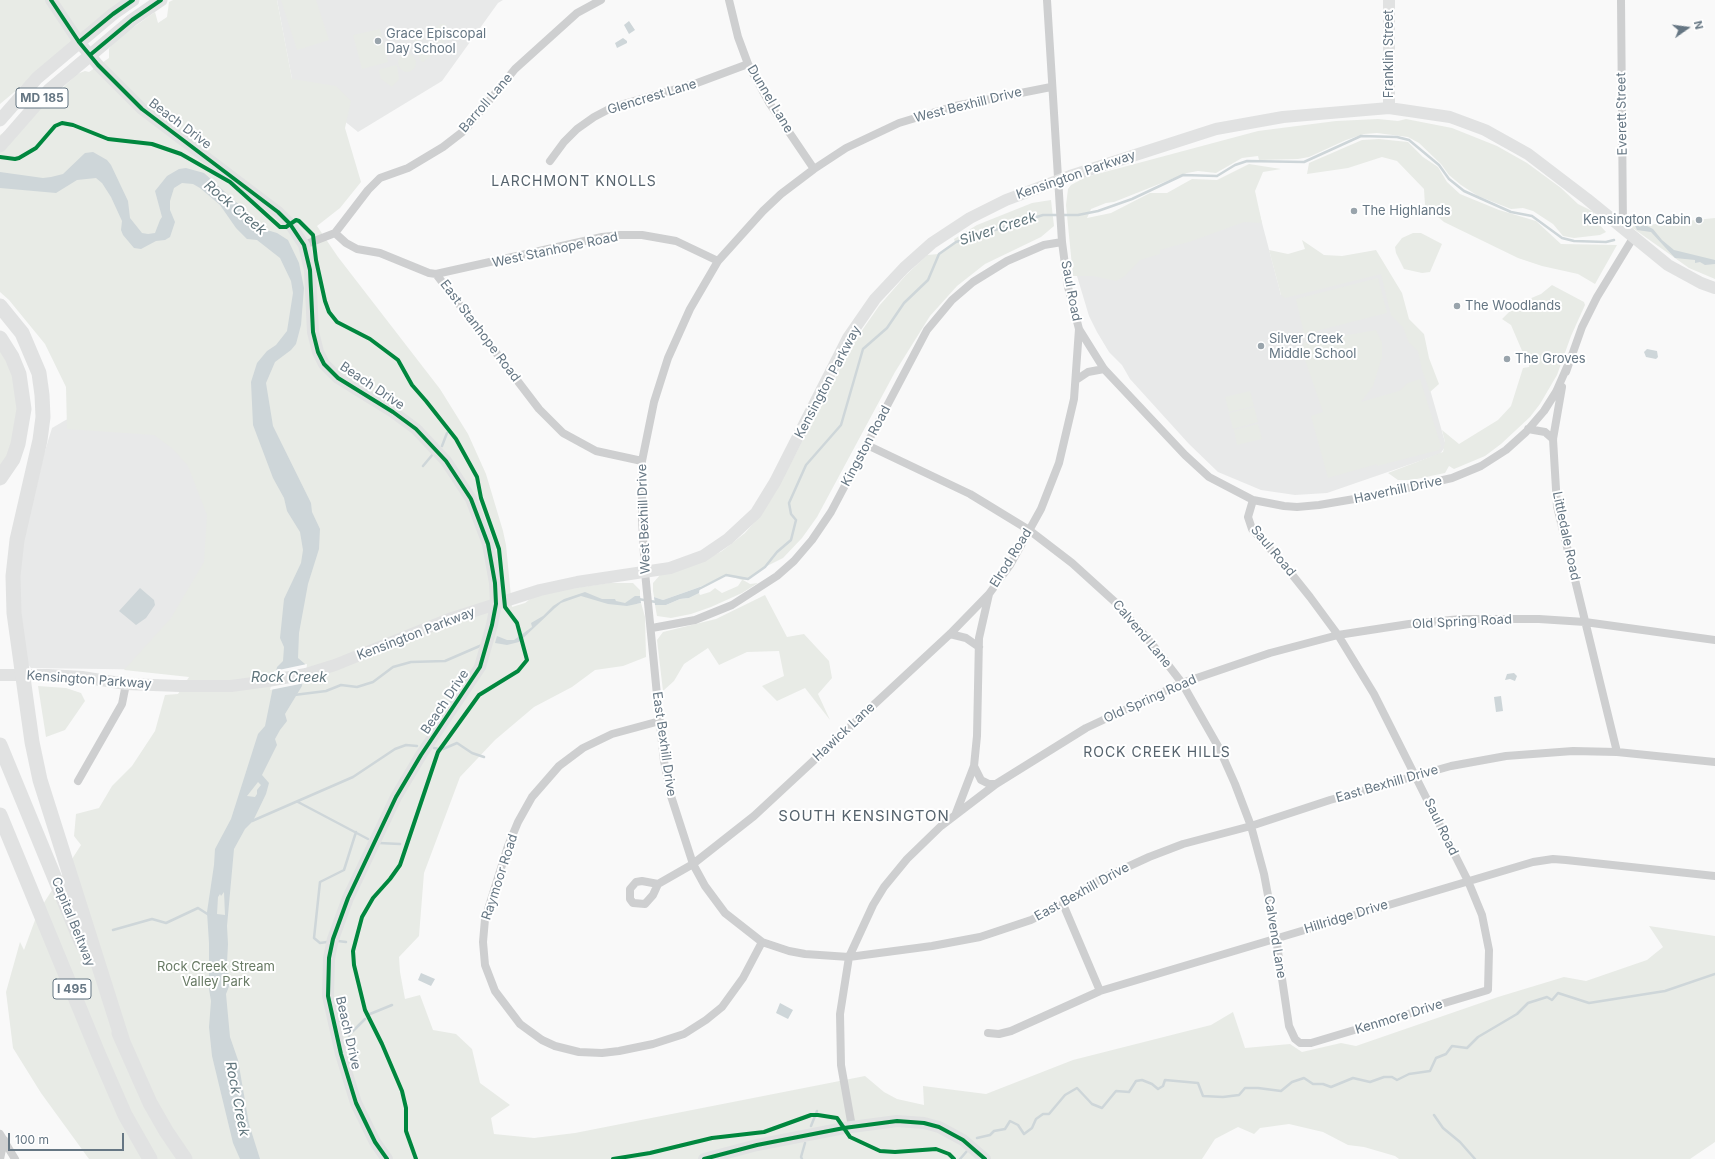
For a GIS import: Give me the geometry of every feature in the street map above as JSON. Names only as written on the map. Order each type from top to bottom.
[{"type":"highway","points":[[0,306],[22,333],[30,351],[38,373],[43,410],[40,440],[25,498],[16,548],[13,576],[14,613],[24,695],[40,780],[123,1042]]},
{"type":"highway","points":[[0,338],[12,357],[19,374],[24,409],[18,444],[13,459],[0,478]]},
{"type":"highway","name":"Capital Beltway","points":[[0,745],[123,1042],[150,1102],[166,1131],[185,1159]]},
{"type":"highway","name":"Capital Beltway","points":[[0,815],[98,1053],[126,1115],[150,1159]]},
{"type":"main road","name":"MD 185","points":[[0,120],[37,78],[113,14],[133,0]]},
{"type":"main road","name":"MD 185","points":[[0,146],[49,90],[132,20],[162,0]]},
{"type":"street","name":"Beach Drive","points":[[52,0],[79,42],[90,55],[152,118],[278,212],[290,224],[304,245],[310,270],[312,290],[312,332],[318,352],[324,364],[338,378],[393,412],[416,429],[446,461],[471,498],[488,544],[495,583],[496,604],[483,657],[475,676],[421,755],[396,797],[348,898],[333,939],[329,958],[328,996],[341,1054],[356,1103],[375,1142],[387,1159]]},
{"type":"street","name":"Barroll Lane","points":[[335,233],[364,195],[380,178],[408,168],[443,147],[465,130],[515,69],[576,13],[601,0]]},
{"type":"street","name":"Dunnel Lane","points":[[729,0],[738,37],[748,64],[770,104],[814,169]]},
{"type":"street","name":"Saul Road","points":[[1047,0],[1051,87],[1059,180],[1062,242],[1068,287],[1078,329],[1104,369],[1194,465],[1209,478],[1254,500],[1248,517],[1252,529],[1282,562],[1338,635],[1374,694],[1468,881],[1482,915],[1489,950],[1488,990]]},
{"type":"street","name":"Franklin Street","points":[[1389,0],[1389,108]]},
{"type":"street","name":"Everett Street","points":[[1621,0],[1623,228]]},
{"type":"street","name":"Glencrest Lane","points":[[550,161],[564,142],[577,129],[594,117],[613,107],[697,83],[748,64]]},
{"type":"street","name":"West Bexhill Drive","points":[[652,628],[645,572],[642,519],[642,461],[654,402],[668,358],[690,309],[718,260],[772,203],[814,169],[846,148],[899,122],[955,106],[1051,87]]},
{"type":"street","name":"Kensington Parkway","points":[[0,675],[75,677],[126,684],[231,686],[268,681],[306,674],[356,657],[449,620],[496,604],[569,583],[670,568],[703,556],[728,539],[756,512],[775,482],[848,338],[875,299],[904,268],[932,242],[970,218],[1006,200],[1059,180],[1216,129],[1284,117],[1389,108],[1450,117],[1484,130],[1511,143],[1528,154],[1623,228],[1651,252],[1683,274],[1715,288]]},
{"type":"street","points":[[304,245],[335,233]]},
{"type":"street","name":"East Stanhope Road","points":[[335,233],[346,243],[357,249],[380,253],[429,273],[436,274],[539,409],[563,433],[596,452],[642,461]]},
{"type":"street","name":"West Stanhope Road","points":[[436,274],[620,235],[642,235],[676,241],[718,260]]},
{"type":"street","name":"Littledale Road","points":[[1617,752],[1557,506],[1552,439],[1558,402],[1567,367],[1582,327],[1597,297],[1633,238]]},
{"type":"street","name":"Kingston Road","points":[[652,628],[695,620],[732,605],[777,576],[812,540],[831,512],[920,341],[952,300],[973,282],[1006,261],[1044,245],[1062,242]]},
{"type":"street","name":"Elrod Road","points":[[956,814],[974,766],[977,736],[979,638],[989,594],[1010,565],[1041,509],[1059,463],[1070,418],[1076,380],[1078,329]]},
{"type":"street","name":"Haverhill Drive","points":[[1254,500],[1284,506],[1319,505],[1452,478],[1480,466],[1506,450],[1528,429],[1544,411],[1556,392],[1567,367]]},
{"type":"street","points":[[1076,380],[1088,372],[1104,369]]},
{"type":"street","points":[[1528,429],[1545,432],[1552,439]]},
{"type":"street","name":"Calvend Lane","points":[[867,445],[970,494],[1029,530],[1072,563],[1115,602],[1152,644],[1182,683],[1217,745],[1235,784],[1251,826],[1264,874],[1276,938],[1289,1026],[1295,1038],[1300,1043],[1311,1043]]},
{"type":"street","name":"Hawick Lane","points":[[658,884],[693,864],[754,816],[950,634],[989,594]]},
{"type":"street","name":"Old Spring Road","points":[[852,1127],[841,1066],[840,1014],[849,957],[873,905],[884,887],[907,859],[956,814],[996,784],[1086,728],[1182,683],[1270,653],[1338,635],[1409,624],[1461,619],[1539,619],[1585,622],[1715,640]]},
{"type":"street","name":"East Bexhill Drive","points":[[652,628],[664,761],[671,796],[693,864],[705,886],[725,913],[762,942],[799,953],[849,957],[932,946],[980,937],[1031,920],[1063,904],[1099,880],[1149,857],[1183,844],[1251,826],[1330,800],[1416,775],[1506,756],[1573,751],[1617,752],[1715,762]]},
{"type":"street","points":[[950,634],[966,638],[979,647]]},
{"type":"street","points":[[78,781],[122,704],[126,684]]},
{"type":"street","name":"Raymoor Road","points":[[660,722],[612,734],[583,748],[559,766],[532,796],[518,822],[508,846],[485,918],[483,942],[485,965],[495,991],[520,1024],[542,1040],[555,1046],[579,1052],[602,1053],[619,1051],[653,1044],[684,1034],[706,1020],[722,1007],[743,978],[762,942]]},
{"type":"street","points":[[974,766],[981,780],[988,784],[996,784]]},
{"type":"street","name":"Hillridge Drive","points":[[988,1033],[999,1034],[1011,1031],[1100,991],[1533,862],[1553,859],[1715,876]]},
{"type":"street","points":[[1063,904],[1100,991]]},
{"type":"street","name":"Kenmore Drive","points":[[1311,1043],[1488,990]]},
{"type":"street","points":[[704,1159],[757,1145],[852,1127],[897,1121],[924,1123],[952,1133],[973,1147],[985,1159]]},
{"type":"street","points":[[0,1159],[2,1137]]},
{"type":"street","points":[[2,1137],[15,1159]]},
{"type":"shaded area","name":"Grace Episcopal Day School","points":[[277,0],[503,0],[498,3],[442,81],[358,132],[292,79]]},
{"type":"shaded area","name":"Silver Creek Middle School","points":[[1257,204],[1281,295],[1381,272],[1419,351],[1445,442],[1445,447],[1440,454],[1327,493],[1295,495],[1261,490],[1218,472],[1189,444],[1130,379],[1122,365],[1109,352],[1089,316],[1077,276],[1071,241]]},
{"type":"shaded area","points":[[76,414],[180,432],[220,521],[175,670],[31,668],[26,662],[19,613],[20,556],[44,454],[52,428]]},
{"type":"green space","points":[[0,0],[124,0],[0,104]]},
{"type":"green space","name":"Rock Creek Stream Valley Park","points":[[173,0],[277,0],[292,79],[336,86],[351,101],[345,128],[361,182],[340,208],[317,226],[338,257],[440,389],[468,434],[486,474],[503,531],[506,545],[512,607],[525,603],[534,596],[548,592],[609,583],[633,583],[640,590],[640,596],[635,596],[637,604],[641,603],[645,617],[646,657],[623,666],[595,670],[572,687],[534,707],[495,740],[460,777],[424,873],[419,936],[399,957],[405,999],[420,995],[433,1030],[456,1034],[472,1049],[480,1083],[510,1105],[491,1118],[494,1134],[534,1138],[575,1133],[865,1076],[884,1092],[897,1099],[924,1105],[923,1086],[986,1094],[1073,1060],[1211,1025],[1233,1012],[1245,1048],[1290,1044],[1302,1052],[1341,1043],[1356,1046],[1498,997],[1564,977],[1586,981],[1647,960],[1663,947],[1649,926],[1715,936],[1715,1142],[1690,1159],[1399,1159],[1395,1156],[1364,1147],[1348,1145],[1323,1132],[1289,1124],[1260,1128],[1254,1134],[1238,1127],[1215,1139],[1202,1159],[89,1159],[41,1093],[13,1048],[6,992],[20,942],[24,950],[38,912],[81,845],[74,836],[76,814],[99,808],[112,786],[132,766],[155,731],[165,695],[178,694],[189,677],[124,670],[171,618],[204,562],[207,515],[188,466],[173,449],[154,435],[67,429],[66,387],[45,344],[9,300],[0,292],[0,135],[51,99],[77,74],[85,71],[89,72],[109,58],[109,49],[114,41],[155,12],[158,23],[167,17],[169,2]]},
{"type":"green space","points":[[281,0],[316,0],[329,40],[297,50]]},
{"type":"green space","points":[[441,24],[445,24],[444,43],[436,42],[434,37],[435,28]]},
{"type":"green space","points":[[415,28],[424,30],[423,40],[413,41]]},
{"type":"green space","points":[[380,29],[388,62],[362,69],[353,35]]},
{"type":"green space","points":[[429,43],[435,44],[440,50],[423,62],[421,61],[417,52]]},
{"type":"green space","points":[[407,54],[413,57],[416,63],[413,69],[407,72],[401,69],[398,63],[401,57]]},
{"type":"green space","points":[[397,65],[399,79],[392,87],[381,79],[379,71],[380,69]]},
{"type":"green space","points":[[1378,119],[1398,121],[1406,119],[1452,128],[1497,146],[1527,163],[1561,188],[1578,204],[1594,212],[1595,220],[1606,232],[1600,235],[1574,238],[1563,236],[1553,224],[1533,211],[1523,208],[1511,209],[1478,196],[1449,175],[1441,164],[1419,143],[1408,137],[1377,133],[1364,134],[1346,140],[1309,157],[1298,159],[1259,160],[1258,156],[1242,158],[1216,173],[1198,171],[1187,173],[1114,202],[1106,203],[1091,209],[1087,218],[1111,213],[1150,193],[1167,193],[1192,179],[1217,180],[1249,164],[1281,169],[1263,172],[1255,191],[1262,223],[1244,222],[1192,241],[1160,250],[1160,254],[1140,260],[1125,276],[1116,281],[1093,276],[1073,276],[1066,205],[1068,189],[1071,185],[1086,177],[1258,131],[1336,121]]},
{"type":"green space","points":[[1379,139],[1408,142],[1423,157],[1438,167],[1447,182],[1460,194],[1499,210],[1536,221],[1561,244],[1617,245],[1595,284],[1578,274],[1542,266],[1518,258],[1444,222],[1425,206],[1424,189],[1397,161],[1382,157],[1348,168],[1307,174],[1309,163],[1362,140]]},
{"type":"green space","points":[[1051,200],[1054,226],[1041,237],[985,264],[957,286],[930,316],[895,372],[817,517],[802,538],[783,558],[765,567],[748,579],[743,580],[750,584],[758,583],[742,593],[691,614],[671,618],[657,616],[655,605],[666,605],[680,599],[689,598],[699,593],[700,595],[710,592],[715,588],[722,593],[738,586],[742,580],[726,575],[700,587],[663,600],[654,597],[653,591],[653,583],[660,575],[696,564],[722,551],[745,533],[759,517],[782,480],[854,342],[879,306],[906,275],[927,255],[939,254],[955,242],[954,239],[977,225],[1032,203]]},
{"type":"green space","points":[[1715,218],[1715,279],[1689,268],[1634,229],[1627,227]]},
{"type":"green space","points":[[1413,233],[1421,233],[1442,244],[1430,272],[1422,273],[1404,269],[1396,253],[1395,247],[1402,238]]},
{"type":"green space","points":[[1302,240],[1324,255],[1342,256],[1376,250],[1402,293],[1409,319],[1424,334],[1429,358],[1439,384],[1430,392],[1422,370],[1418,351],[1409,343],[1403,327],[1391,315],[1381,274],[1285,298],[1281,295],[1269,250],[1288,254],[1305,249]]},
{"type":"green space","points":[[1378,278],[1387,313],[1304,334],[1296,299]]},
{"type":"green space","points":[[1552,285],[1584,302],[1585,305],[1571,336],[1557,375],[1540,404],[1530,417],[1501,444],[1485,456],[1454,469],[1449,466],[1445,473],[1412,480],[1398,480],[1388,473],[1443,452],[1445,442],[1442,430],[1459,444],[1498,420],[1511,406],[1523,368],[1529,367],[1531,358],[1523,353],[1511,325],[1502,319],[1517,304],[1541,294]]},
{"type":"green space","points":[[1376,330],[1382,343],[1382,357],[1373,386],[1361,402],[1399,391],[1408,383],[1420,379],[1441,446],[1439,450],[1377,466],[1377,464],[1328,478],[1311,416],[1323,412],[1301,348],[1304,343]]},
{"type":"green space","points":[[0,343],[16,372],[19,431],[0,472]]},
{"type":"green space","points":[[1250,391],[1254,406],[1229,412],[1225,397]]},
{"type":"green space","points":[[1254,407],[1258,422],[1233,429],[1229,413]]},
{"type":"green space","points":[[1258,424],[1262,439],[1237,445],[1234,430]]},
{"type":"green space","points":[[765,595],[787,637],[804,634],[829,661],[832,678],[818,694],[830,720],[805,688],[777,701],[762,686],[784,676],[779,651],[747,652],[719,665],[708,648],[684,664],[674,681],[663,691],[657,640],[663,632],[716,619]]},
{"type":"green space","points":[[38,686],[66,688],[81,693],[85,701],[65,730],[46,737]]},
{"type":"water","points":[[629,21],[635,30],[629,34],[624,25]]},
{"type":"water","points":[[623,38],[627,41],[627,43],[617,48],[615,43]]},
{"type":"water","name":"Rock Creek","points":[[93,152],[107,160],[111,165],[128,201],[130,218],[142,233],[155,233],[162,217],[155,191],[167,176],[179,169],[186,168],[204,173],[267,230],[277,233],[288,240],[299,263],[304,288],[301,325],[296,344],[291,350],[275,362],[266,383],[273,426],[311,503],[312,512],[320,529],[319,549],[308,584],[299,633],[298,658],[305,664],[302,686],[285,714],[287,721],[275,739],[277,745],[262,775],[269,783],[266,794],[253,821],[245,829],[234,849],[227,926],[227,963],[230,984],[226,994],[230,1037],[238,1060],[249,1124],[260,1159],[240,1159],[233,1143],[212,1056],[209,1027],[211,1001],[209,989],[207,912],[215,849],[231,819],[258,734],[265,726],[277,667],[283,661],[284,647],[280,638],[284,599],[301,563],[303,550],[300,532],[287,511],[284,498],[273,478],[253,425],[251,382],[257,363],[267,351],[276,345],[287,331],[293,293],[291,281],[280,258],[257,240],[247,239],[236,228],[220,205],[193,184],[182,183],[174,188],[170,201],[170,210],[175,222],[170,237],[165,240],[156,241],[141,249],[134,248],[123,235],[121,230],[122,221],[111,197],[102,183],[96,178],[77,180],[56,193],[0,188],[0,172],[43,178],[51,177],[63,174],[85,153]],"holes":[[[258,782],[261,785],[257,790],[255,797],[247,796]],[[224,892],[225,915],[217,914],[218,897]]]},
{"type":"water","points":[[1634,223],[1640,227],[1643,224],[1653,229],[1662,240],[1674,250],[1715,260],[1715,264],[1705,265],[1700,262],[1695,263],[1695,260],[1675,258],[1651,232],[1637,230]]},
{"type":"water","points":[[1647,349],[1657,351],[1658,357],[1656,359],[1646,357],[1644,352]]},
{"type":"water","points":[[700,587],[699,593],[689,598],[680,599],[666,605],[655,605],[654,597],[663,600]]},
{"type":"water","points":[[140,588],[154,600],[155,605],[146,618],[136,625],[119,611]]},
{"type":"water","points":[[585,592],[602,599],[615,599],[616,601],[625,603],[635,596],[640,596],[641,603],[627,606],[608,604],[581,596],[561,603],[519,642],[507,645],[495,643],[497,636],[507,640],[514,640],[532,627],[531,623],[543,616],[553,606],[564,599]]},
{"type":"water","points":[[1514,673],[1517,676],[1515,681],[1510,679],[1505,680],[1507,674]]},
{"type":"water","points":[[1501,696],[1503,711],[1496,712],[1494,697]]},
{"type":"water","points":[[421,973],[435,979],[431,986],[418,980]]},
{"type":"water","points":[[780,1003],[793,1010],[788,1019],[776,1013]]},
{"type":"pier","points":[[307,664],[305,683],[270,690],[274,671]]},
{"type":"waterway","name":"Silver Creek","points":[[697,590],[726,575],[748,579],[765,567],[777,552],[791,540],[796,520],[791,514],[789,503],[806,465],[841,425],[863,349],[887,328],[904,303],[928,280],[939,254],[956,242],[1043,215],[1078,215],[1098,211],[1132,199],[1183,175],[1217,176],[1235,165],[1247,161],[1304,162],[1361,136],[1397,137],[1409,140],[1439,165],[1449,179],[1464,191],[1511,212],[1532,216],[1562,238],[1574,241],[1606,242],[1614,240]]},
{"type":"waterway","points":[[442,446],[447,433]]},
{"type":"waterway","points":[[423,466],[433,454]]},
{"type":"waterway","name":"Silver Creek","points":[[638,599],[656,602]]},
{"type":"waterway","name":"Silver Creek","points":[[294,695],[326,691],[341,685],[357,687],[373,682],[393,667],[411,662],[445,661],[482,645]]},
{"type":"waterway","points":[[443,749],[457,743],[472,753],[484,757]]},
{"type":"waterway","points":[[252,821],[353,777],[395,749],[406,745],[417,746]]},
{"type":"waterway","points":[[434,748],[439,749]]},
{"type":"waterway","points":[[298,802],[368,839]]},
{"type":"waterway","points":[[327,942],[320,943],[314,938],[320,882],[344,870],[356,832]]},
{"type":"waterway","points":[[379,843],[400,844]]},
{"type":"waterway","points":[[113,930],[152,919],[166,923],[198,908],[209,915]]},
{"type":"waterway","points":[[338,941],[346,942]]},
{"type":"waterway","points":[[977,1138],[990,1135],[994,1131],[1005,1129],[1010,1121],[1018,1125],[1024,1134],[1032,1128],[1036,1119],[1043,1114],[1049,1114],[1065,1095],[1077,1088],[1092,1104],[1102,1108],[1116,1091],[1129,1092],[1136,1081],[1142,1080],[1152,1084],[1158,1089],[1163,1086],[1165,1080],[1198,1083],[1203,1096],[1223,1097],[1239,1095],[1245,1088],[1281,1091],[1292,1082],[1304,1078],[1313,1084],[1323,1084],[1331,1087],[1353,1078],[1370,1082],[1384,1077],[1392,1077],[1397,1080],[1409,1074],[1430,1071],[1436,1058],[1446,1054],[1452,1046],[1467,1048],[1478,1037],[1517,1014],[1528,1003],[1547,997],[1552,1000],[1558,993],[1589,1003],[1665,991],[1715,974]]},
{"type":"waterway","points":[[370,1014],[392,1005]]},
{"type":"waterway","points":[[349,1044],[349,1035],[365,1019]]},
{"type":"waterway","points":[[811,1126],[817,1111]]},
{"type":"waterway","points":[[1434,1115],[1443,1128],[1460,1142],[1475,1159]]},
{"type":"waterway","points":[[802,1159],[801,1157],[805,1143]]},
{"type":"waterway","points":[[960,1159],[967,1151]]},
{"type":"cycle path","points":[[51,0],[79,42],[98,65],[142,109],[278,212],[290,224],[304,245],[310,270],[313,332],[318,352],[324,364],[338,378],[393,412],[416,429],[446,461],[471,499],[488,544],[495,583],[496,604],[492,625],[480,667],[421,755],[396,797],[348,898],[333,939],[329,958],[328,996],[341,1054],[356,1103],[375,1142],[387,1159]]},
{"type":"cycle path","points":[[79,42],[113,14],[133,0]]},
{"type":"cycle path","points":[[90,55],[132,20],[161,0]]},
{"type":"cycle path","points":[[0,157],[15,159],[19,158],[36,148],[55,126],[62,123],[73,125],[108,139],[152,144],[181,154],[230,182],[280,227],[286,227],[296,220],[299,221],[313,235],[316,260],[325,301],[329,312],[337,322],[370,339],[398,360],[412,385],[456,439],[477,477],[481,498],[499,549],[505,607],[517,623],[527,660],[518,671],[479,695],[438,752],[400,865],[373,898],[362,917],[353,951],[354,965],[365,1010],[382,1044],[402,1091],[406,1108],[406,1131],[416,1159]]},
{"type":"cycle path","points":[[613,1159],[650,1153],[712,1138],[764,1132],[811,1115],[837,1118],[850,1137],[880,1151],[895,1152],[936,1149],[949,1154],[954,1159]]},
{"type":"cycle path","points":[[704,1159],[757,1145],[844,1128],[897,1121],[924,1123],[939,1127],[963,1140],[985,1159]]},
{"type":"place","name":"Grace Episcopal Day School","points":[[378,41]]},
{"type":"place","name":"The Highlands","points":[[1354,211]]},
{"type":"place","name":"Kensington Cabin","points":[[1699,220]]},
{"type":"place","name":"The Woodlands","points":[[1457,306]]},
{"type":"place","name":"Silver Creek Middle School","points":[[1261,346]]},
{"type":"place","name":"The Groves","points":[[1507,359]]},
{"type":"district","name":"LARCHMONT KNOLLS","points":[[574,182]]},
{"type":"district","name":"ROCK CREEK HILLS","points":[[1157,753]]},
{"type":"district","name":"SOUTH KENSINGTON","points":[[864,816]]}]
